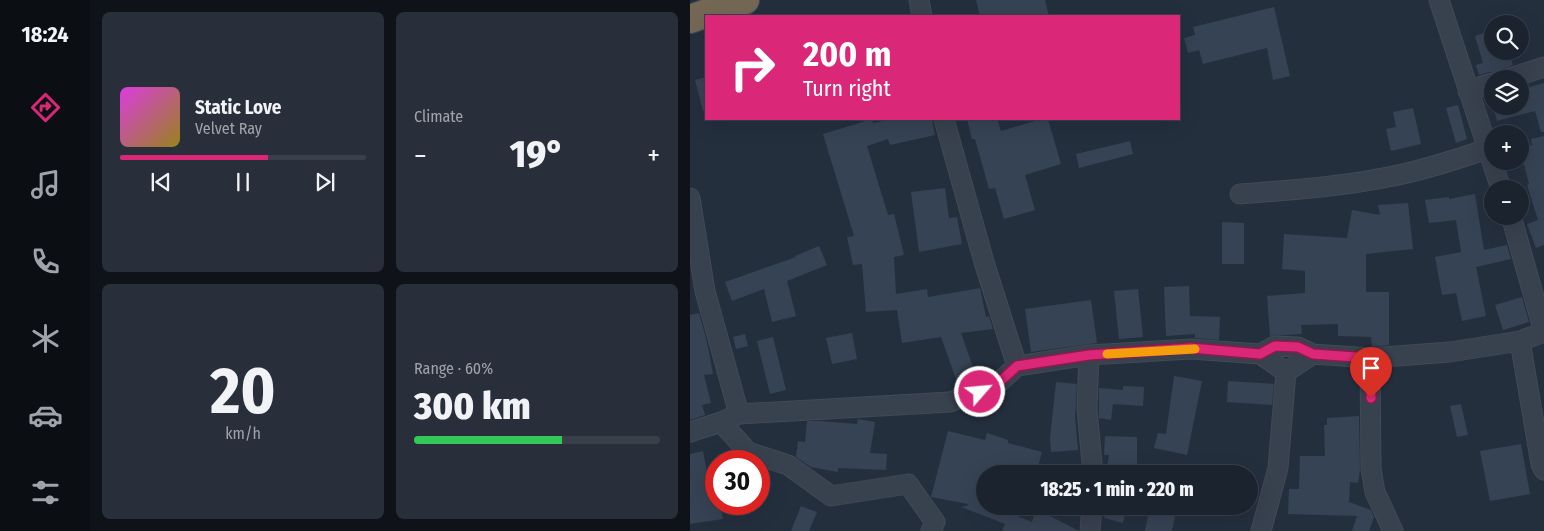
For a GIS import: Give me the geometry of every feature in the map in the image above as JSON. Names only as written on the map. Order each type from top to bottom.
[{"type":"highway","points":[[690,20],[745,0]]},
{"type":"street","points":[[919,0],[922,15]]},
{"type":"street","points":[[1439,0],[1484,137]]},
{"type":"street","points":[[1529,72],[1544,67]]},
{"type":"street","points":[[1468,91],[1484,86]]},
{"type":"street","points":[[944,120],[984,262],[1017,366]]},
{"type":"street","points":[[1240,194],[1324,188],[1389,177],[1445,163],[1484,150]]},
{"type":"street","points":[[690,198],[697,293],[739,414]]},
{"type":"street","points":[[1260,354],[1275,346],[1298,347],[1313,354],[1370,358],[1450,352],[1520,341],[1544,332],[1514,225]]},
{"type":"street","points":[[1520,341],[1541,464],[1544,470]]},
{"type":"street","points":[[690,432],[739,414],[950,402],[994,387],[1017,366],[1089,355],[1191,348],[1260,354],[1286,372]]},
{"type":"street","points":[[1286,372],[1313,354]]},
{"type":"street","points":[[1089,355],[1087,409],[1093,465]]},
{"type":"street","points":[[1370,358],[1371,468],[1375,492],[1393,531]]},
{"type":"street","points":[[1261,531],[1278,468],[1286,372]]},
{"type":"street","points":[[721,422],[748,452],[788,465],[831,496],[908,484],[935,522],[931,531]]},
{"type":"street","points":[[1090,531],[1091,515]]},
{"type":"building","points":[[976,0],[1045,0],[1049,15],[980,15]]},
{"type":"building","points":[[1274,7],[1290,76],[1273,80],[1267,48],[1203,64],[1199,50],[1188,53],[1184,38],[1195,35],[1193,27]]},
{"type":"building","points":[[1484,33],[1484,60],[1512,60],[1513,65],[1502,70],[1484,70],[1484,74],[1479,75],[1476,65],[1483,63],[1475,36]]},
{"type":"building","points":[[705,77],[705,110],[703,111],[695,80]]},
{"type":"building","points":[[1544,83],[1544,132],[1541,132],[1535,111],[1529,113],[1529,87]]},
{"type":"building","points":[[1458,105],[1467,139],[1456,143],[1446,108]]},
{"type":"building","points":[[1413,108],[1421,144],[1391,151],[1386,129],[1396,127],[1393,112]]},
{"type":"building","points":[[1495,115],[1520,115],[1497,121]]},
{"type":"building","points":[[869,120],[872,120],[873,123],[889,120],[932,120],[935,135],[890,145],[888,139],[867,146],[888,215],[894,214],[904,255],[894,257],[896,294],[927,289],[928,297],[980,288],[986,317],[989,316],[993,329],[961,333],[976,376],[957,382],[941,337],[902,343],[897,310],[866,312],[862,264],[853,265],[847,237],[854,236],[823,134]]},
{"type":"building","points":[[967,120],[997,120],[1001,131],[1039,120],[1048,120],[1061,164],[1025,175],[1035,210],[1004,219],[995,188],[989,189],[975,139],[972,139]]},
{"type":"building","points":[[1544,136],[1544,245],[1536,248],[1527,225],[1538,220],[1529,191],[1529,180],[1525,170],[1529,170],[1529,146],[1532,145],[1531,139]]},
{"type":"building","points":[[1130,141],[1133,154],[1079,168],[1076,154]]},
{"type":"building","points":[[945,188],[949,218],[957,217],[962,244],[919,252],[911,192]]},
{"type":"building","points":[[1475,194],[1484,250],[1507,245],[1511,259],[1476,267],[1486,316],[1462,321],[1456,293],[1442,295],[1435,257],[1461,252],[1456,220],[1429,223],[1425,200],[1449,197],[1449,199]]},
{"type":"building","points":[[1408,203],[1413,249],[1366,254],[1366,292],[1389,292],[1389,345],[1372,347],[1371,337],[1338,336],[1338,324],[1301,325],[1302,334],[1270,336],[1267,296],[1305,293],[1305,271],[1282,269],[1284,234],[1347,238],[1352,210],[1380,215],[1378,205]]},
{"type":"building","points":[[1222,222],[1244,223],[1244,264],[1222,264]]},
{"type":"building","points":[[819,246],[827,265],[787,281],[796,316],[772,322],[764,289],[732,301],[725,282],[796,257]]},
{"type":"building","points":[[1189,286],[1190,316],[1220,317],[1219,340],[1195,338],[1195,334],[1166,336],[1164,287]]},
{"type":"building","points":[[1138,289],[1143,337],[1119,339],[1114,291]]},
{"type":"building","points":[[1522,297],[1529,322],[1503,330],[1495,305]]},
{"type":"building","points":[[1091,300],[1097,343],[1031,352],[1025,309]]},
{"type":"building","points":[[699,313],[713,374],[704,375],[711,403],[702,405],[705,415],[690,420],[690,315]]},
{"type":"building","points":[[852,333],[857,359],[832,364],[826,338]]},
{"type":"building","points":[[745,334],[748,346],[736,349],[733,337]]},
{"type":"building","points":[[773,337],[786,390],[770,394],[757,341]]},
{"type":"building","points":[[1174,376],[1202,381],[1187,455],[1154,448],[1158,433],[1166,434]]},
{"type":"building","points":[[1228,381],[1274,384],[1272,405],[1227,402]]},
{"type":"building","points":[[1056,382],[1077,384],[1075,416],[1078,450],[1051,452],[1050,438]]},
{"type":"building","points":[[1123,386],[1144,387],[1143,406],[1113,404],[1111,420],[1099,418],[1099,388],[1123,390]]},
{"type":"building","points":[[1461,404],[1468,435],[1457,437],[1450,406]]},
{"type":"building","points":[[1359,416],[1360,470],[1358,483],[1350,482],[1349,502],[1371,510],[1374,517],[1369,531],[1352,531],[1357,516],[1288,514],[1289,489],[1299,489],[1300,456],[1325,456],[1324,425],[1327,425],[1327,418]]},
{"type":"building","points":[[858,419],[875,422],[870,453],[887,454],[886,470],[838,468],[838,472],[811,467],[796,457],[798,441],[805,442],[807,421],[857,424]]},
{"type":"building","points":[[948,431],[985,440],[987,433],[1008,440],[1008,443],[1042,452],[1038,465],[976,465],[976,513],[961,507],[968,504],[931,497]]},
{"type":"building","points":[[1105,436],[1137,437],[1137,465],[1107,465],[1109,455],[1104,455]]},
{"type":"building","points":[[1521,444],[1530,494],[1490,501],[1480,451]]},
{"type":"building","points":[[703,451],[705,461],[705,515],[722,515],[723,519],[690,524],[690,454]]},
{"type":"building","points":[[801,506],[817,512],[809,531],[791,531]]},
{"type":"building","points":[[982,515],[1015,515],[1032,522],[1034,515],[1045,515],[1079,531],[1002,531],[1005,524]]},
{"type":"building","points":[[1105,515],[1125,515],[1123,523],[1104,518]]},
{"type":"building","points":[[1148,515],[1175,515],[1172,531],[1145,531]]},
{"type":"slow traffic","points":[[1107,354],[1195,349]]},
{"type":"route","points":[[980,392],[994,387],[1017,366],[1089,355],[1191,348],[1260,354],[1275,346],[1298,347],[1313,354],[1370,358],[1371,398]]}]
